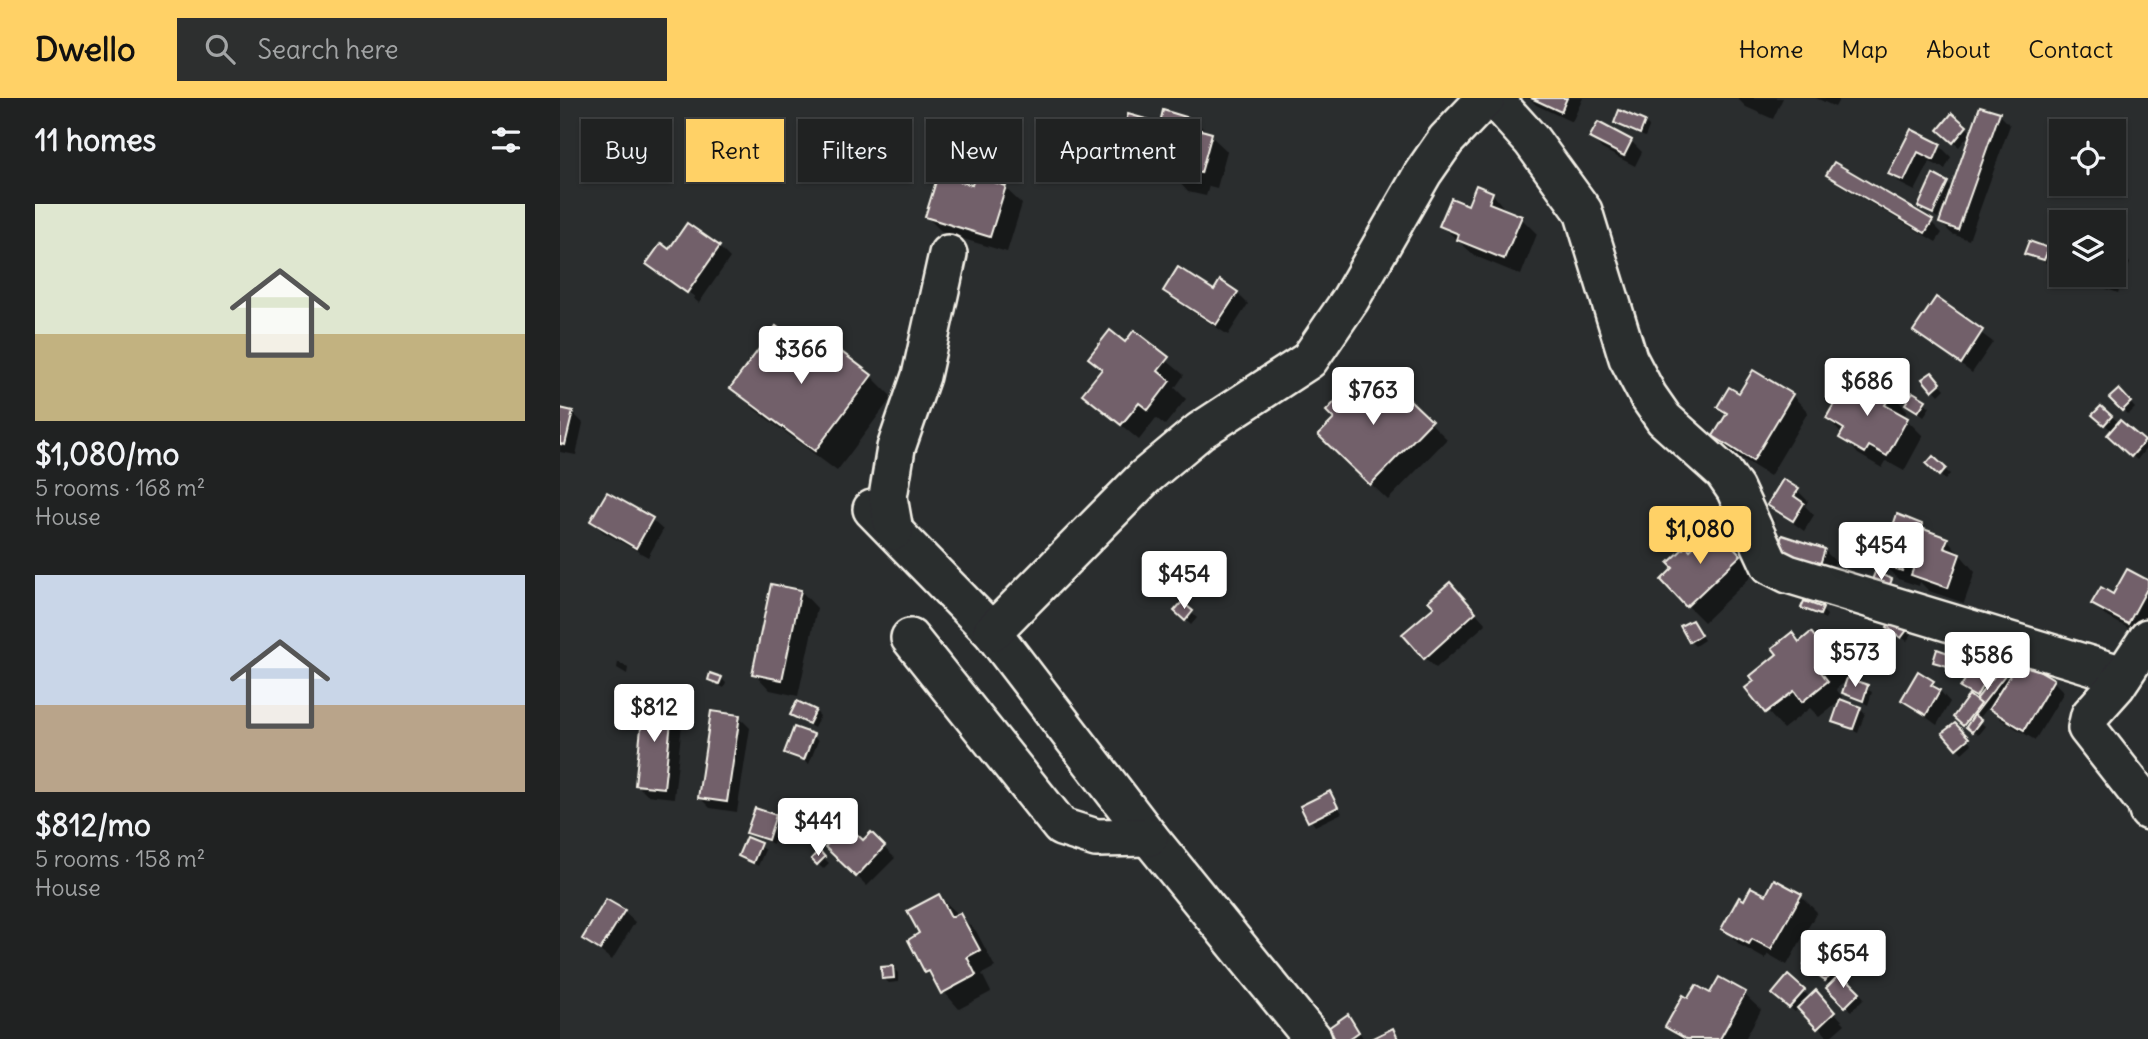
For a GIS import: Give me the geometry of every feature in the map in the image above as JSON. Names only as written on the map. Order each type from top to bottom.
[{"type":"street","points":[[992,632],[1145,477],[1200,432],[1309,360],[1350,300],[1423,173],[1446,141],[1486,98]]},
{"type":"street","points":[[1493,98],[1532,141],[1583,211],[1628,358],[1664,419],[1731,482],[1770,565],[1788,574],[2123,675]]},
{"type":"street","points":[[948,254],[921,376],[897,448],[883,520],[992,632],[1149,837],[1313,1039]]},
{"type":"street","points":[[910,638],[1061,827],[1096,838],[1149,837]]},
{"type":"street","points":[[2148,638],[2123,675],[2090,715],[2087,728],[2146,803],[2148,811]]},
{"type":"building","points":[[1531,98],[1567,98],[1561,112]]},
{"type":"building","points":[[1980,106],[2000,112],[1958,230],[1939,223]]},
{"type":"building","points":[[1163,110],[1193,119],[1161,119]]},
{"type":"building","points":[[1619,110],[1645,121],[1640,134],[1614,123]]},
{"type":"building","points":[[1952,113],[1967,126],[1953,143],[1938,130]]},
{"type":"building","points":[[1128,114],[1146,119],[1127,119]]},
{"type":"building","points":[[1598,122],[1632,140],[1624,156],[1589,138]]},
{"type":"building","points":[[1911,129],[1941,144],[1934,160],[1918,152],[1904,181],[1888,174]]},
{"type":"building","points":[[1200,130],[1212,133],[1200,173]]},
{"type":"building","points":[[1834,162],[1933,220],[1925,233],[1826,175]]},
{"type":"building","points":[[1933,174],[1948,182],[1933,214],[1918,207]]},
{"type":"building","points":[[936,182],[962,182],[972,185],[973,182],[994,182],[1006,186],[990,237],[925,217]]},
{"type":"building","points":[[1476,185],[1493,192],[1489,203],[1522,216],[1504,259],[1457,240],[1459,234],[1439,226],[1451,198],[1468,205]]},
{"type":"building","points":[[687,223],[720,246],[687,293],[646,264],[661,243],[669,249]]},
{"type":"building","points":[[2029,241],[2049,248],[2044,260],[2024,254]]},
{"type":"building","points":[[1178,267],[1214,290],[1220,280],[1238,292],[1216,325],[1163,291]]},
{"type":"building","points":[[1936,297],[1983,330],[1961,364],[1913,331]]},
{"type":"building","points":[[776,326],[812,353],[823,338],[872,375],[815,451],[730,388]]},
{"type":"building","points":[[1110,330],[1125,342],[1134,330],[1169,357],[1158,371],[1170,381],[1148,410],[1139,403],[1121,425],[1082,394],[1102,369],[1088,358]]},
{"type":"building","points":[[1753,370],[1793,394],[1753,461],[1713,436],[1727,413],[1717,407],[1729,387],[1739,393]]},
{"type":"building","points":[[1932,372],[1941,383],[1932,391],[1922,379]]},
{"type":"building","points":[[1359,376],[1375,392],[1388,379],[1432,421],[1370,485],[1318,435],[1334,419],[1326,411]]},
{"type":"building","points":[[1868,379],[1892,393],[1885,405],[1908,418],[1887,456],[1869,446],[1865,453],[1839,438],[1844,429],[1826,418],[1847,381],[1863,390]]},
{"type":"building","points":[[2119,389],[2131,402],[2122,411],[2109,398]]},
{"type":"building","points":[[1913,392],[1926,400],[1918,412],[1905,404]]},
{"type":"building","points":[[2101,406],[2112,416],[2104,425],[2092,415]]},
{"type":"building","points":[[560,408],[573,411],[565,445],[560,444]]},
{"type":"building","points":[[2120,420],[2145,441],[2131,457],[2107,435]]},
{"type":"building","points":[[1933,456],[1946,468],[1939,476],[1926,464]]},
{"type":"building","points":[[1783,479],[1799,489],[1794,496],[1804,503],[1793,521],[1767,505]]},
{"type":"building","points":[[607,492],[653,518],[636,548],[590,521]]},
{"type":"building","points":[[1897,514],[1922,524],[1921,528],[1948,538],[1944,548],[1960,554],[1948,588],[1911,575],[1914,567],[1905,563],[1902,571],[1880,563]]},
{"type":"building","points":[[1714,526],[1741,555],[1686,607],[1661,580],[1673,568],[1668,563],[1686,546],[1690,550]]},
{"type":"building","points":[[1782,535],[1825,549],[1817,574],[1774,561]]},
{"type":"building","points":[[2127,569],[2148,580],[2148,587],[2128,624],[2091,604],[2101,587],[2113,594]]},
{"type":"building","points":[[1875,572],[1892,579],[1887,592],[1870,586]]},
{"type":"building","points":[[1450,582],[1476,612],[1424,659],[1402,634],[1434,607],[1428,601]]},
{"type":"building","points":[[771,584],[801,590],[782,680],[752,674]]},
{"type":"building","points":[[1804,601],[1823,608],[1820,615],[1801,608]]},
{"type":"building","points":[[1182,602],[1193,611],[1185,621],[1174,611]]},
{"type":"building","points":[[1896,615],[1910,626],[1901,638],[1887,627]]},
{"type":"building","points":[[1692,620],[1701,635],[1689,642],[1680,626]]},
{"type":"building","points":[[1792,632],[1799,642],[1811,632],[1834,662],[1821,672],[1828,681],[1802,702],[1794,691],[1765,713],[1745,688],[1754,681],[1750,676],[1777,654],[1772,648]]},
{"type":"building","points":[[1993,645],[2006,655],[1994,669],[1982,660]]},
{"type":"building","points":[[1937,649],[1954,655],[1951,667],[1933,662]]},
{"type":"building","points":[[2020,659],[2054,679],[2024,730],[1989,709]]},
{"type":"building","points":[[1977,660],[1992,669],[1976,697],[1960,688]]},
{"type":"building","points":[[1999,670],[2005,675],[1975,714],[1969,709]]},
{"type":"building","points":[[1918,671],[1934,681],[1931,685],[1940,690],[1926,715],[1901,700]]},
{"type":"building","points":[[710,673],[722,677],[719,684],[708,680]]},
{"type":"building","points":[[1847,678],[1868,685],[1863,701],[1842,693]]},
{"type":"building","points":[[1969,695],[1980,704],[1963,726],[1953,717]]},
{"type":"building","points":[[1840,699],[1861,707],[1853,729],[1832,722]]},
{"type":"building","points":[[644,700],[673,703],[664,788],[635,785]]},
{"type":"building","points":[[797,701],[816,710],[809,724],[790,715]]},
{"type":"building","points":[[711,711],[740,715],[727,802],[698,798]]},
{"type":"building","points":[[1974,715],[1981,720],[1972,732],[1966,727]]},
{"type":"building","points":[[1955,723],[1969,738],[1956,749],[1942,733]]},
{"type":"building","points":[[794,727],[814,734],[804,760],[784,753]]},
{"type":"building","points":[[1330,791],[1338,807],[1308,822],[1300,806]]},
{"type":"building","points":[[755,808],[776,815],[768,840],[746,833]]},
{"type":"building","points":[[846,824],[863,840],[871,832],[885,846],[856,877],[825,847]]},
{"type":"building","points":[[746,837],[761,843],[753,863],[738,856]]},
{"type":"building","points":[[819,850],[825,857],[817,865],[811,859]]},
{"type":"building","points":[[1774,879],[1802,894],[1771,949],[1752,939],[1749,944],[1721,929],[1739,897],[1744,900],[1751,887],[1766,895]]},
{"type":"building","points":[[939,894],[951,917],[960,913],[980,950],[967,957],[976,975],[941,994],[929,971],[925,973],[908,940],[919,933],[907,911]]},
{"type":"building","points":[[606,899],[625,910],[600,950],[582,939]]},
{"type":"building","points":[[1816,949],[1837,966],[1825,981],[1804,965]]},
{"type":"building","points":[[893,966],[894,978],[882,979],[881,967]]},
{"type":"building","points":[[1841,973],[1860,992],[1845,1007],[1826,988]]},
{"type":"building","points":[[1788,975],[1805,990],[1789,1008],[1772,994]]},
{"type":"building","points":[[1719,977],[1746,992],[1720,1039],[1686,1039],[1665,1027],[1683,995],[1688,998],[1696,985],[1710,993]]},
{"type":"building","points":[[1816,990],[1835,1012],[1817,1029],[1797,1008]]},
{"type":"building","points":[[1348,1014],[1359,1032],[1349,1039],[1335,1039],[1328,1028]]},
{"type":"building","points":[[1393,1028],[1398,1039],[1371,1039]]}]
